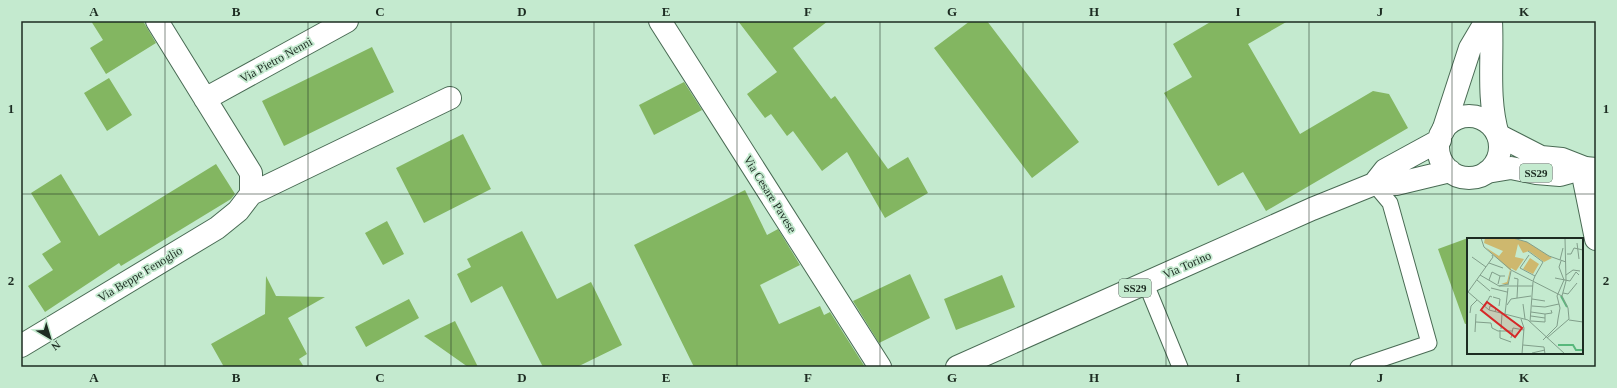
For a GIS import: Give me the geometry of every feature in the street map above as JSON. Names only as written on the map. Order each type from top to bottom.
[{"type":"street","points":[[157,21],[251,173],[251,194]]},
{"type":"street","name":"Via Pietro Nenni","points":[[205,99],[347,21]]},
{"type":"street","name":"Via Cesare Pavese","points":[[660,21],[880,367]]},
{"type":"street","points":[[1486,21],[1470,48],[1441,135],[1440,157],[1450,171],[1464,178],[1481,176],[1487,172],[1498,159],[1500,144],[1492,108],[1490,69],[1493,53],[1490,21]]},
{"type":"street","name":"Via Beppe Fenoglio","points":[[21,346],[217,228],[238,212],[251,194],[450,98]]},
{"type":"street","name":"Via Torino","points":[[1374,184],[1385,170],[1441,135],[1450,124],[1467,116],[1477,117],[1486,121],[1498,135],[1540,156],[1562,159],[1590,168]]},
{"type":"street","name":"SS29","points":[[1487,172],[1511,168],[1536,173],[1560,175],[1590,168]]},
{"type":"street","points":[[1590,168],[1584,180],[1596,239]]},
{"type":"street","name":"Via Torino","points":[[957,367],[1312,209],[1374,184],[1396,184],[1450,171]]},
{"type":"lane","points":[[1358,367],[1429,343],[1390,203],[1374,184]]},
{"type":"lane","points":[[1146,284],[1180,367]]},
{"type":"building","points":[[91,21],[143,21],[156,43],[106,74],[90,48],[103,40]]},
{"type":"building","points":[[738,21],[828,21],[793,48],[831,99],[835,96],[888,169],[908,157],[928,193],[885,218],[847,152],[822,171],[793,131],[787,136],[771,114],[765,118],[747,94],[777,72]]},
{"type":"building","points":[[970,21],[987,21],[1079,142],[1032,178],[934,48]]},
{"type":"building","points":[[1212,21],[1288,21],[1248,44],[1300,134],[1373,91],[1389,94],[1408,128],[1266,211],[1243,172],[1218,186],[1164,93],[1192,77],[1173,44]]},
{"type":"building","points":[[372,47],[394,92],[284,146],[262,101]]},
{"type":"building","points":[[109,78],[132,115],[107,131],[84,93]]},
{"type":"building","points":[[684,82],[702,110],[654,135],[639,105]]},
{"type":"building","points":[[463,134],[491,189],[424,223],[396,168]]},
{"type":"building","points":[[216,164],[235,194],[231,199],[121,266],[119,263],[45,312],[28,286],[53,270],[42,254],[61,242],[31,193],[61,174],[99,236]]},
{"type":"building","points":[[745,190],[767,235],[778,229],[800,265],[760,285],[779,324],[820,306],[824,315],[830,312],[865,367],[694,367],[634,245]]},
{"type":"building","points":[[387,221],[404,254],[383,265],[365,233]]},
{"type":"building","points":[[522,231],[557,299],[591,282],[622,345],[577,367],[543,367],[502,286],[471,303],[457,274],[471,267],[467,259]]},
{"type":"building","points":[[1467,238],[1467,323],[1465,324],[1438,249]]},
{"type":"building","points":[[910,274],[930,318],[879,343],[853,301]]},
{"type":"building","points":[[1002,275],[1015,307],[956,330],[944,299]]},
{"type":"building","points":[[266,276],[276,296],[325,297],[288,318],[307,354],[299,359],[304,367],[224,367],[211,344],[265,314]]},
{"type":"building","points":[[409,299],[419,318],[366,347],[355,327]]},
{"type":"building","points":[[455,321],[478,367],[468,367],[424,336]]}]
